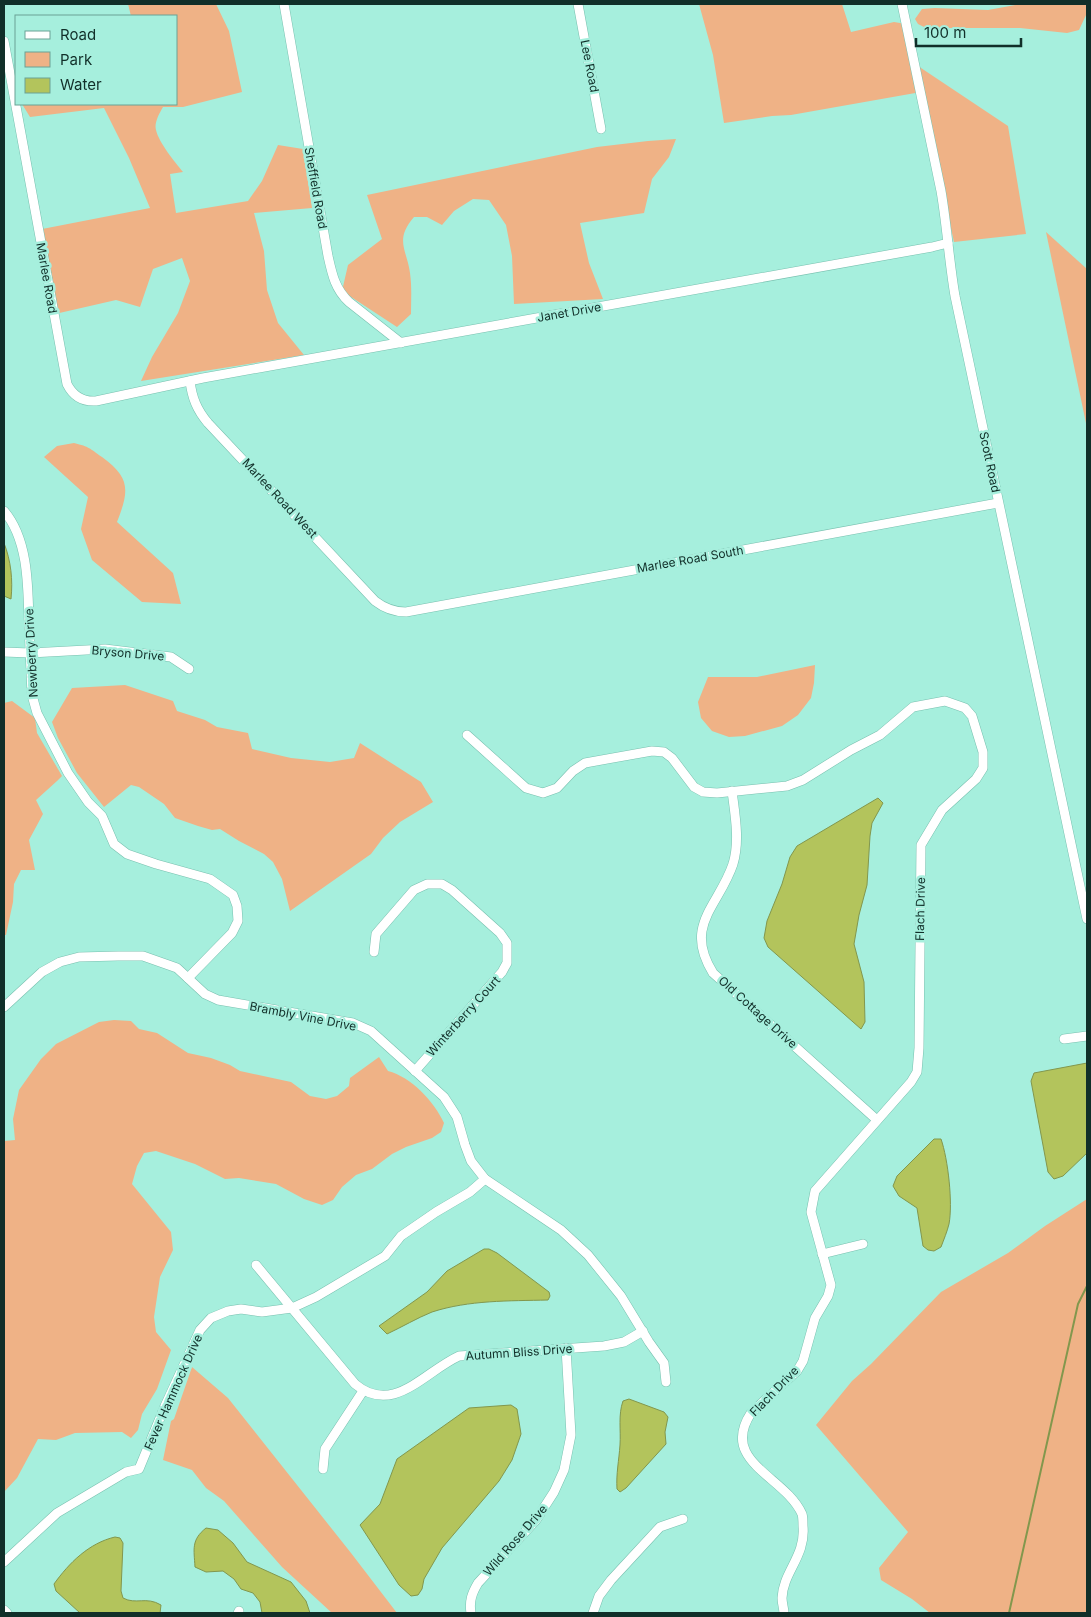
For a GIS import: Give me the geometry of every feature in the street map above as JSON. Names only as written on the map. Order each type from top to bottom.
[{"type":"street","name":"Sheffield Road","points":[[284,4],[334,282],[342,296],[401,343]]},
{"type":"street","name":"Lee Road","points":[[578,4],[601,129]]},
{"type":"street","name":"Scott Road","points":[[902,4],[941,191],[955,296],[1087,919]]},
{"type":"street","name":"Marlee Road","points":[[4,41],[15,101]]},
{"type":"street","name":"Marlee Road","points":[[16,105],[67,384],[70,390],[78,398],[92,401],[190,381]]},
{"type":"street","name":"Janet Drive","points":[[190,381],[948,243]]},
{"type":"street","name":"Marlee Road West","points":[[190,381],[193,399],[202,416],[375,601],[383,607]]},
{"type":"street","name":"Marlee Road South","points":[[383,607],[392,611],[406,612],[998,503]]},
{"type":"street","name":"Newberry Drive","points":[[4,511],[21,545],[27,574],[32,695],[37,713],[68,773],[88,802],[102,816],[114,844],[127,854],[210,879],[233,895],[238,906],[238,921],[232,933],[188,978]]},
{"type":"street","name":"Bryson Drive","points":[[4,652],[30,653],[105,649],[171,657],[189,669]]},
{"type":"street","name":"Flach Drive","points":[[468,735],[526,788],[542,793],[557,788],[572,771],[585,763],[652,751],[664,752],[672,758],[694,787],[703,792],[717,793],[787,786],[803,780],[851,750],[880,735],[913,707],[945,701],[965,708],[972,716],[983,752],[983,768],[976,778],[942,810],[921,845],[919,1048],[917,1072],[912,1082],[815,1191],[811,1212],[830,1285],[828,1296],[815,1318],[803,1360],[797,1371],[751,1413],[746,1420],[742,1432],[742,1442],[746,1455],[790,1497],[802,1515],[804,1532],[800,1553],[786,1582],[782,1598],[784,1613]]},
{"type":"street","name":"Old Cottage Drive","points":[[732,792],[737,837],[733,864],[707,915],[702,931],[701,948],[704,959],[713,973],[834,1079],[877,1120]]},
{"type":"street","name":"Winterberry Court","points":[[374,952],[376,934],[414,890],[427,884],[442,884],[452,890],[500,933],[507,944],[507,963],[502,972],[415,1071]]},
{"type":"street","name":"Brambly Vine Drive","points":[[4,1007],[42,972],[60,962],[79,957],[143,956],[177,968],[205,994],[218,1000],[353,1023],[371,1031],[444,1097],[457,1117],[471,1161],[485,1179],[561,1230],[588,1255],[621,1296],[664,1362],[666,1382]]},
{"type":"street","points":[[1064,1039],[1087,1036]]},
{"type":"street","name":"Fever Hammock Drive","points":[[4,1562],[57,1513],[126,1472],[139,1469],[165,1406],[200,1330],[211,1318],[228,1311],[262,1312],[292,1308],[333,1288],[385,1256],[401,1236],[470,1192],[485,1179]]},
{"type":"street","points":[[822,1254],[863,1244]]},
{"type":"street","points":[[256,1264],[355,1384],[363,1390],[325,1449],[323,1469]]},
{"type":"street","name":"Autumn Bliss Drive","points":[[363,1390],[382,1396],[396,1394],[444,1363],[459,1356],[604,1346],[624,1342],[643,1331]]},
{"type":"street","name":"Wild Rose Drive","points":[[471,1613],[472,1595],[478,1583],[536,1520],[554,1492],[564,1470],[570,1435],[566,1348]]},
{"type":"street","points":[[593,1613],[599,1596],[611,1580],[660,1527],[683,1519]]},
{"type":"street","points":[[4,1610],[7,1613]]},
{"type":"green space","points":[[128,4],[216,4],[229,31],[242,92],[183,107],[163,107],[156,121],[156,130],[160,141],[183,172],[170,174],[176,213],[248,201],[262,181],[278,145],[303,149],[312,208],[254,213],[264,251],[267,290],[278,323],[304,355],[141,381],[152,357],[178,313],[190,281],[182,258],[153,269],[140,307],[116,300],[55,314],[37,230],[150,208],[129,158],[104,108],[30,117],[23,105],[178,105],[178,15],[131,15]]},
{"type":"green space","points":[[699,4],[842,4],[851,32],[894,22],[906,24],[915,64],[1008,126],[1026,234],[954,242],[921,92],[791,115],[724,123],[713,55]]},
{"type":"green space","points":[[1021,4],[1087,4],[1087,13],[1079,30],[1067,33],[1020,28],[928,29],[918,24],[915,19],[922,9],[988,10]]},
{"type":"green space","points":[[676,139],[669,157],[652,179],[644,213],[580,223],[589,263],[603,299],[514,304],[512,256],[506,225],[489,200],[473,199],[454,211],[442,225],[427,217],[414,217],[408,225],[403,245],[411,278],[411,314],[397,327],[342,291],[348,265],[382,239],[367,195],[597,147]]},
{"type":"green space","points":[[1046,232],[1087,269],[1087,428]]},
{"type":"green space","points":[[74,443],[92,450],[111,465],[123,479],[125,486],[124,502],[117,522],[173,573],[181,604],[142,602],[92,560],[81,529],[88,497],[44,457],[57,446]]},
{"type":"green space","points":[[815,665],[811,698],[798,715],[782,726],[745,736],[729,737],[712,731],[701,718],[698,702],[708,677],[757,677]]},
{"type":"green space","points":[[125,685],[173,701],[177,711],[205,720],[217,727],[248,733],[252,749],[291,758],[330,762],[354,758],[360,743],[421,782],[433,802],[400,822],[383,838],[371,854],[290,911],[282,879],[273,862],[264,854],[220,829],[212,830],[175,818],[164,804],[139,787],[131,785],[104,807],[77,773],[58,738],[52,722],[72,688]]},
{"type":"green space","points":[[12,701],[35,718],[37,733],[62,776],[36,800],[43,814],[29,840],[35,870],[21,870],[14,884],[13,902],[6,935],[4,935],[4,703]]},
{"type":"green space","points":[[114,1020],[131,1021],[139,1029],[157,1033],[188,1053],[211,1058],[240,1071],[291,1082],[310,1096],[326,1099],[337,1096],[349,1086],[350,1078],[379,1057],[388,1071],[413,1084],[428,1098],[444,1123],[441,1132],[432,1138],[406,1147],[392,1154],[372,1169],[356,1175],[342,1187],[333,1200],[322,1205],[304,1199],[276,1184],[239,1178],[225,1179],[195,1164],[156,1151],[144,1153],[137,1166],[132,1184],[171,1232],[173,1250],[160,1277],[154,1317],[156,1332],[171,1350],[157,1389],[142,1414],[138,1430],[131,1438],[122,1432],[75,1433],[56,1440],[38,1439],[17,1478],[4,1492],[4,1141],[15,1140],[13,1119],[19,1090],[41,1059],[56,1044],[99,1022]]},
{"type":"green space","points":[[1087,1199],[1087,1613],[930,1613],[912,1599],[881,1580],[879,1568],[908,1532],[816,1425],[852,1381],[941,1292],[1008,1253]]},
{"type":"green space","points":[[192,1367],[228,1398],[397,1613],[332,1613],[282,1567],[224,1501],[206,1488],[192,1470],[163,1460],[171,1421],[174,1419]]},
{"type":"water","points":[[4,543],[11,571],[11,599],[4,596]]},
{"type":"water","points":[[878,798],[883,803],[872,823],[867,885],[854,944],[864,982],[865,1022],[861,1029],[768,947],[764,938],[767,921],[782,884],[790,857],[797,846]]},
{"type":"water","points":[[1087,1063],[1087,1153],[1063,1176],[1054,1179],[1048,1172],[1031,1081],[1034,1073]]},
{"type":"water","points":[[934,1139],[941,1139],[944,1148],[949,1181],[950,1215],[941,1247],[934,1251],[928,1250],[923,1246],[917,1208],[899,1196],[893,1186],[897,1176]]},
{"type":"water","points":[[484,1249],[497,1253],[549,1292],[548,1300],[460,1305],[426,1314],[387,1334],[379,1326],[427,1292],[447,1271]]},
{"type":"water","points":[[629,1399],[664,1412],[668,1417],[665,1432],[666,1444],[626,1488],[620,1492],[617,1489],[617,1472],[621,1412],[623,1401]]},
{"type":"water","points":[[511,1405],[517,1409],[521,1434],[512,1460],[499,1481],[442,1548],[424,1579],[422,1589],[418,1595],[411,1596],[399,1585],[360,1525],[380,1504],[397,1459],[469,1408]]},
{"type":"water","points":[[206,1528],[218,1530],[233,1543],[247,1562],[291,1582],[306,1601],[310,1613],[262,1613],[260,1602],[253,1593],[241,1589],[234,1579],[223,1571],[206,1572],[195,1567],[194,1545],[201,1532]]},
{"type":"water","points":[[115,1537],[120,1538],[123,1543],[121,1591],[123,1598],[132,1601],[156,1602],[161,1605],[160,1613],[80,1613],[56,1591],[54,1584],[73,1561],[88,1549]]},
{"type":"waterway","points":[[1009,1613],[1078,1304],[1087,1286]]}]
